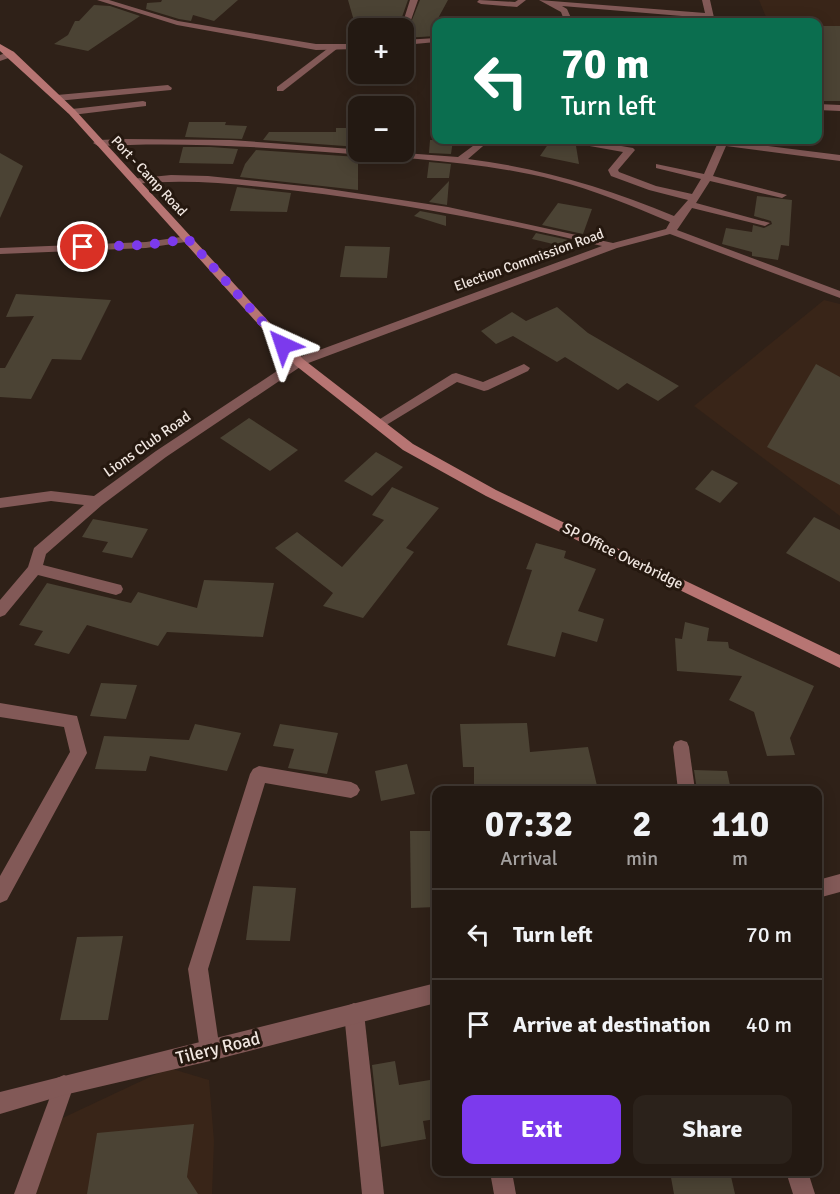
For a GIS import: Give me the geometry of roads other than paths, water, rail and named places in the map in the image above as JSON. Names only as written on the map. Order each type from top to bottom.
[{"type":"main road","name":"Port - Camp Road","points":[[0,47],[5,56],[72,112],[299,362],[408,447]]},
{"type":"main road","name":"SP Office Overbridge","points":[[408,447],[491,493],[840,662]]},
{"type":"street","points":[[101,0],[177,23],[334,48],[348,47]]},
{"type":"street","points":[[409,18],[414,0]]},
{"type":"street","points":[[483,0],[482,2],[518,5],[522,0]]},
{"type":"street","points":[[543,0],[564,11],[567,18]]},
{"type":"street","points":[[706,0],[710,18]]},
{"type":"street","points":[[553,4],[581,4],[701,18]]},
{"type":"street","points":[[414,42],[432,40]]},
{"type":"street","points":[[57,98],[168,88]]},
{"type":"street","points":[[72,112],[143,104]]},
{"type":"street","points":[[822,108],[840,108]]},
{"type":"street","points":[[98,142],[226,141],[462,159],[553,177],[616,196],[672,225],[840,295]]},
{"type":"street","points":[[462,159],[481,144]]},
{"type":"street","points":[[596,144],[630,150],[613,170],[615,174],[765,223]]},
{"type":"street","points":[[672,225],[692,201],[722,144]]},
{"type":"street","points":[[744,144],[840,158]]},
{"type":"street","points":[[659,166],[782,195]]},
{"type":"street","points":[[135,181],[162,177],[195,177],[348,193],[539,227],[613,246]]},
{"type":"street","name":"Election Commission Road","points":[[299,362],[672,225]]},
{"type":"street","points":[[0,251],[146,245],[188,239]]},
{"type":"street","name":"Lions Club Road","points":[[0,611],[35,569],[39,552],[97,501],[170,448],[299,362]]},
{"type":"street","points":[[378,424],[456,377],[484,387],[524,368]]},
{"type":"street","points":[[0,503],[51,496],[97,501]]},
{"type":"street","points":[[35,569],[116,589]]},
{"type":"street","points":[[0,710],[71,721],[79,753],[0,894]]},
{"type":"street","points":[[681,747],[686,786]]},
{"type":"street","points":[[210,1051],[198,969],[259,774],[351,790]]},
{"type":"street","points":[[822,888],[840,883]]},
{"type":"street","name":"Tilery Road","points":[[0,1103],[432,994]]},
{"type":"street","points":[[354,1013],[373,1194]]},
{"type":"street","points":[[25,1194],[64,1085]]},
{"type":"street","points":[[502,1176],[505,1194]]},
{"type":"street","points":[[798,1176],[804,1194]]},
{"type":"lane","points":[[280,89],[334,48]]}]
